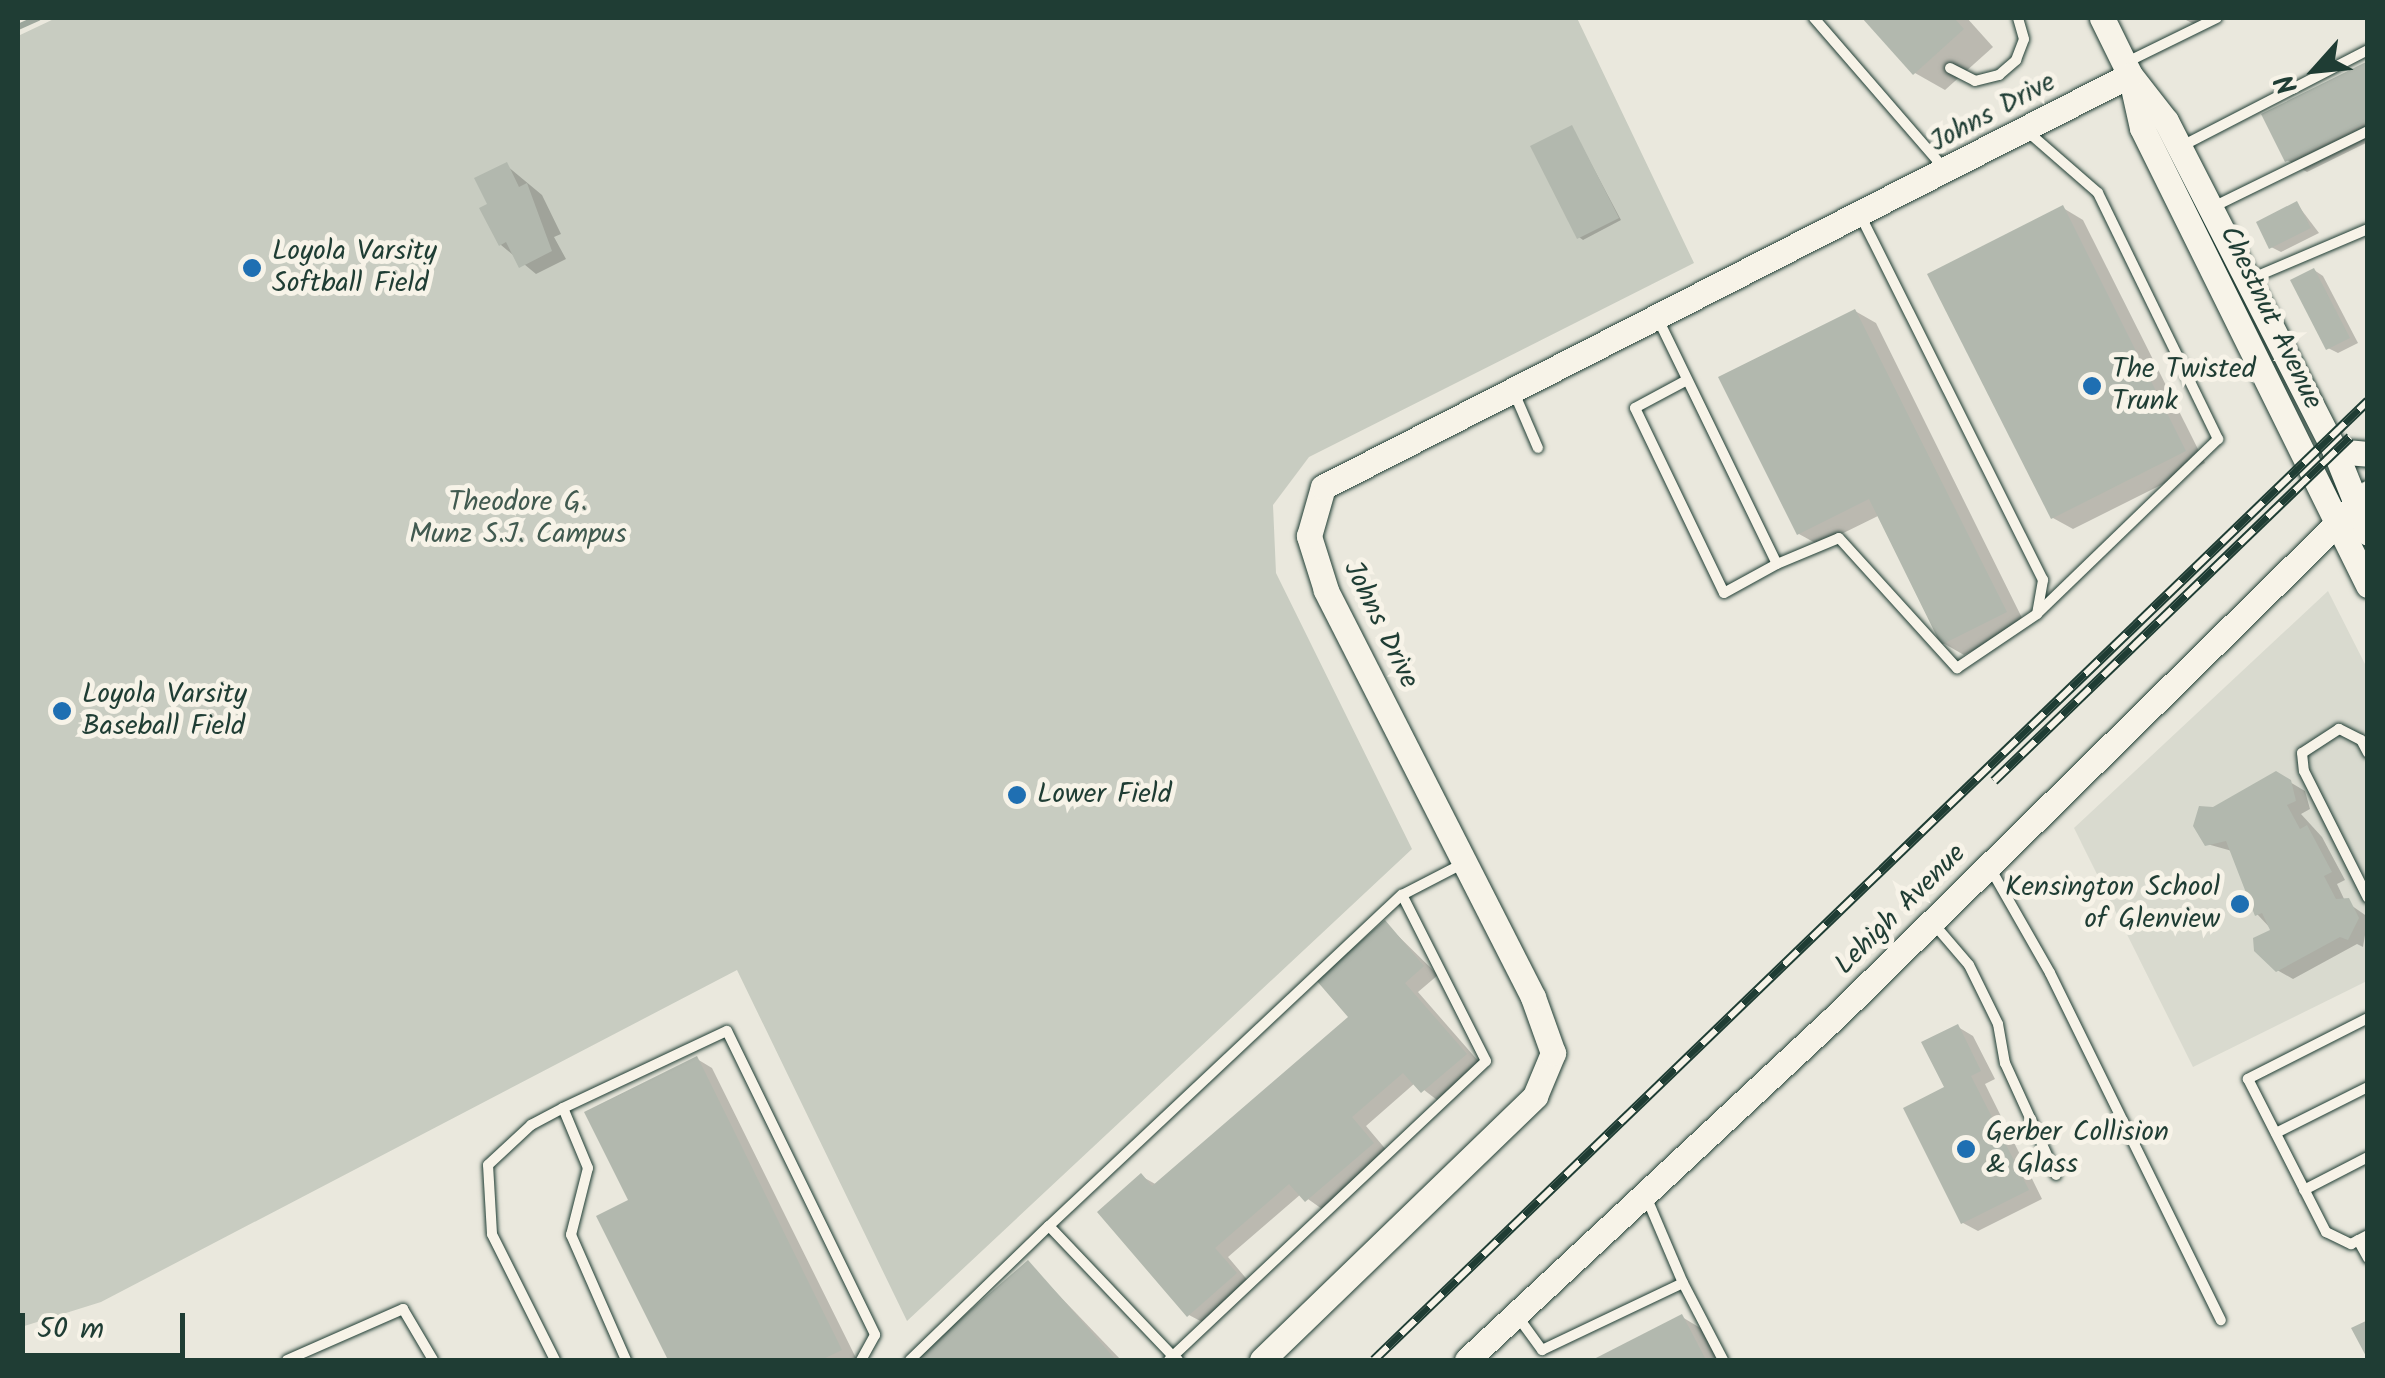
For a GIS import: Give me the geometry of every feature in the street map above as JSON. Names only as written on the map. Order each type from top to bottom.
[{"type":"street","name":"Chestnut Avenue","points":[[2102,18],[2128,69],[2142,128],[2168,153],[2368,532]]},
{"type":"street","name":"Johns Drive","points":[[1262,1360],[1534,1096],[1554,1053],[1465,863],[1326,590],[1309,536],[1323,487],[1862,218],[2026,130],[2128,69]]},
{"type":"street","name":"Chestnut Avenue","points":[[2199,213],[2247,280],[2335,451],[2353,508],[2368,584]]},
{"type":"street","points":[[2335,451],[2368,454]]},
{"type":"street","name":"Lehigh Avenue","points":[[1481,1355],[1516,1314],[1932,922],[2353,508]]},
{"type":"lane","points":[[1814,18],[1947,172]]},
{"type":"lane","points":[[1950,68],[1976,81],[1999,75],[2016,60],[2024,39],[2018,18]]},
{"type":"lane","points":[[2128,69],[2217,18]]},
{"type":"lane","points":[[2168,153],[2368,50]]},
{"type":"lane","points":[[1687,380],[1635,408],[1724,594],[1777,564],[1839,538],[1957,668],[2038,614],[2218,439],[2098,193],[2026,130]]},
{"type":"lane","points":[[2199,213],[2368,130]]},
{"type":"lane","points":[[1862,218],[2042,580],[2038,614]]},
{"type":"lane","points":[[2247,280],[2368,229]]},
{"type":"lane","points":[[1658,319],[1777,564]]},
{"type":"lane","points":[[1512,390],[1538,448]]},
{"type":"lane","points":[[2368,753],[2361,740],[2339,729],[2320,735],[2302,753],[2304,771],[2368,898]]},
{"type":"lane","points":[[910,1360],[1402,895],[1465,863]]},
{"type":"lane","points":[[1989,865],[2050,972],[2221,1320]]},
{"type":"lane","points":[[1049,1226],[1173,1359],[1486,1061],[1402,895]]},
{"type":"lane","points":[[1932,922],[1968,965],[1998,1024],[2005,1062],[2056,1176]]},
{"type":"lane","points":[[2368,1018],[2248,1079],[2326,1232],[2351,1244],[2363,1238],[2368,1258]]},
{"type":"lane","points":[[555,1360],[492,1234],[488,1165],[531,1125],[727,1031],[875,1336],[860,1360]]},
{"type":"lane","points":[[2276,1133],[2368,1087]]},
{"type":"lane","points":[[563,1108],[588,1168],[572,1235],[626,1360]]},
{"type":"lane","points":[[2304,1190],[2368,1158]]},
{"type":"lane","points":[[1644,1193],[1683,1283],[1723,1360]]},
{"type":"lane","points":[[1516,1314],[1542,1350],[1683,1283]]},
{"type":"lane","points":[[287,1360],[403,1309],[433,1360]]},
{"type":"shaded area","name":"Kensington School of Glenview","points":[[2328,591],[2367,668],[2367,981],[2193,1067],[2074,828]]},
{"type":"green space","name":"Theodore G. Munz S.J. Campus","points":[[56,18],[1577,18],[1694,263],[1309,457],[1273,505],[1276,573],[1412,849],[907,1321],[737,970],[101,1302],[18,1328],[18,36]]},
{"type":"building","points":[[1862,18],[1954,18],[1964,29],[1913,75]]},
{"type":"building","points":[[2368,61],[2368,121],[2285,162],[2261,114]]},
{"type":"building","points":[[1572,125],[1619,218],[1577,239],[1530,146]]},
{"type":"building","points":[[507,162],[519,187],[527,183],[552,251],[519,268],[506,242],[499,246],[479,208],[487,204],[474,178]]},
{"type":"building","points":[[2297,201],[2311,228],[2269,249],[2256,222]]},
{"type":"building","points":[[2063,205],[2186,451],[2051,519],[1927,274]]},
{"type":"building","points":[[2314,268],[2350,338],[2326,350],[2290,280]]},
{"type":"building","points":[[1855,309],[2007,612],[1941,645],[1869,499],[1797,535],[1718,377]]},
{"type":"building","points":[[2276,771],[2291,780],[2296,801],[2287,805],[2300,829],[2307,825],[2332,872],[2324,876],[2336,899],[2349,898],[2359,918],[2348,940],[2340,937],[2276,972],[2254,951],[2253,938],[2270,930],[2262,913],[2255,916],[2226,841],[2205,846],[2193,826],[2199,806],[2213,807]]},
{"type":"building","points":[[1385,920],[1424,966],[1405,983],[1467,1054],[1421,1093],[1403,1073],[1352,1117],[1374,1143],[1305,1202],[1289,1184],[1215,1248],[1237,1273],[1187,1317],[1097,1212],[1141,1173],[1152,1186],[1348,1017],[1316,980]]},
{"type":"building","name":"Gerber Collision & Glass","points":[[1958,1024],[1981,1071],[1971,1076],[2029,1190],[1961,1224],[1903,1108],[1944,1087],[1921,1042]]},
{"type":"building","points":[[697,1056],[842,1350],[821,1360],[668,1360],[596,1216],[628,1200],[584,1112]]},
{"type":"building","points":[[1028,1260],[1116,1360],[913,1360]]},
{"type":"building","points":[[1682,1314],[1706,1360],[1592,1360]]},
{"type":"building","points":[[2368,1320],[2368,1360],[2351,1328]]},
{"type":"waterway","points":[[18,27],[38,18]]},
{"type":"railway","points":[[1374,1360],[2368,401]]},
{"type":"railway","points":[[1994,781],[2350,437]]},
{"type":"place","name":"Loyola Varsity Softball Field","points":[[252,268]]},
{"type":"place","name":"The Twisted Trunk","points":[[2092,386]]},
{"type":"place","name":"Loyola Varsity Baseball Field","points":[[62,711]]},
{"type":"place","name":"Lower Field","points":[[1017,795]]},
{"type":"place","name":"Kensington School of Glenview","points":[[2240,904]]},
{"type":"place","name":"Gerber Collision & Glass","points":[[1966,1149]]}]
